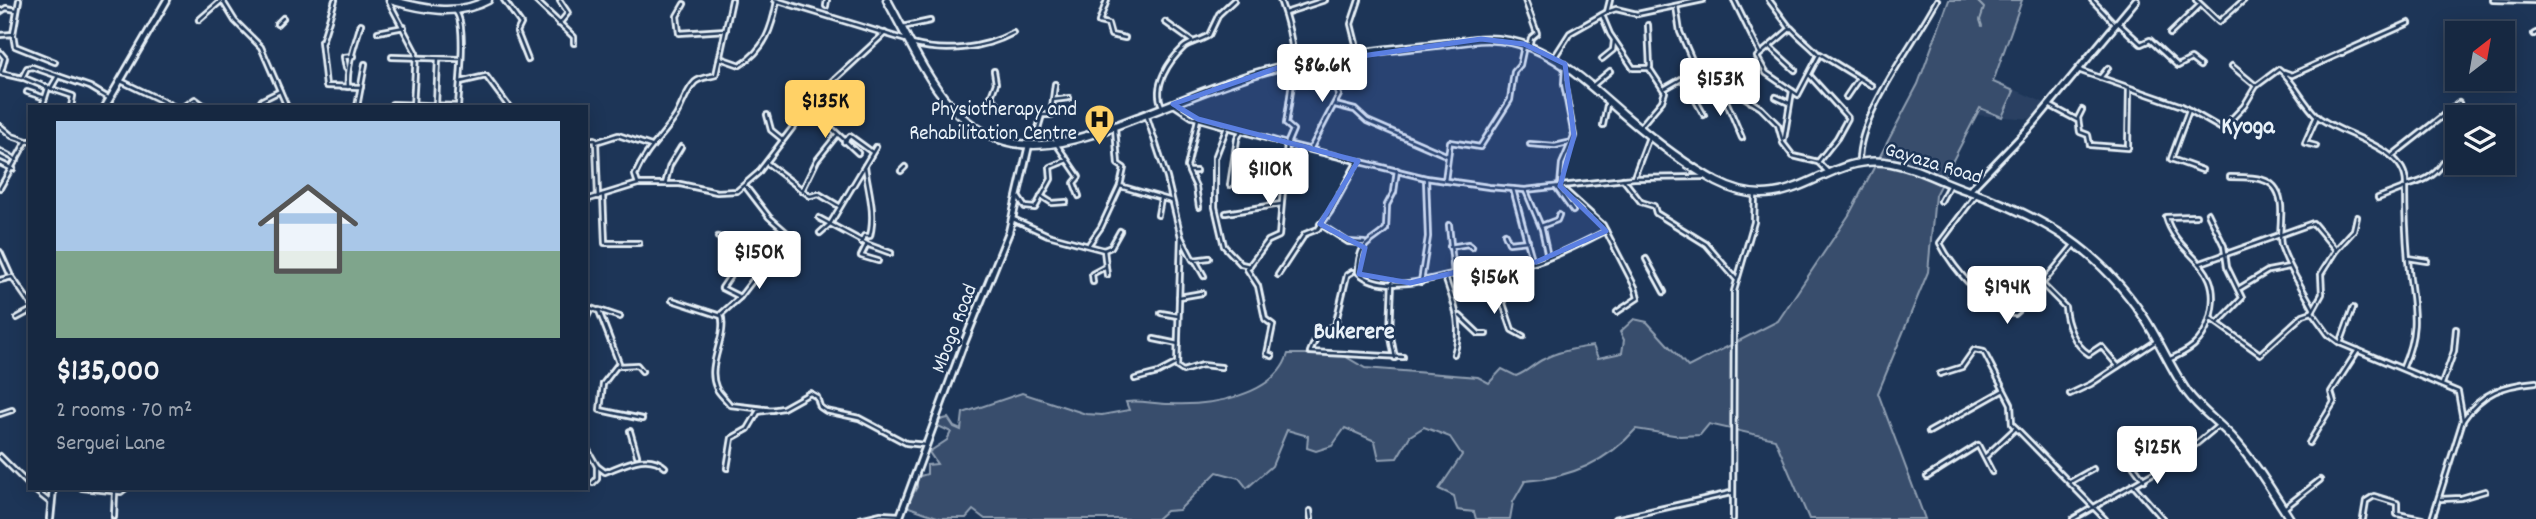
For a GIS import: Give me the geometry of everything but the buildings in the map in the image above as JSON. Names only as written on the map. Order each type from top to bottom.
[{"type":"main road","points":[[393,0],[424,9],[454,9],[470,8],[488,0]]},
{"type":"main road","name":"Gayaza Road","points":[[887,0],[940,93],[959,114],[995,137],[1029,145],[1057,145],[1114,127],[1251,75],[1359,55],[1481,39],[1527,45],[1565,64],[1639,128],[1706,175],[1732,188],[1755,192],[1791,190],[1859,162],[1885,162],[1903,166],[2031,215],[2076,243],[2122,288],[2158,340],[2196,404],[2220,425],[2248,457],[2290,519]]},
{"type":"street","points":[[19,0],[13,34],[15,46],[55,62]]},
{"type":"street","points":[[106,105],[167,0]]},
{"type":"street","points":[[199,20],[222,0],[235,21],[261,47],[286,105]]},
{"type":"street","points":[[335,0],[321,41],[326,86],[361,87]]},
{"type":"street","points":[[393,0],[412,41],[415,58],[413,105]]},
{"type":"street","points":[[504,0],[521,24],[517,32],[528,60]]},
{"type":"street","points":[[535,0],[574,37],[574,43]]},
{"type":"street","points":[[638,184],[635,175],[651,146],[673,120],[694,84],[716,76],[732,0]]},
{"type":"street","points":[[720,58],[739,65],[750,59],[767,38],[776,0],[934,48],[977,46],[998,41],[1013,33]]},
{"type":"street","points":[[826,6],[827,0]]},
{"type":"street","points":[[1107,0],[1099,22],[1108,24],[1111,34],[1125,38]]},
{"type":"street","points":[[1163,108],[1158,89],[1164,73],[1184,46],[1209,35],[1219,14],[1234,0]]},
{"type":"street","points":[[1272,356],[1267,354],[1273,325],[1265,319],[1258,286],[1248,273],[1268,241],[1279,236],[1287,144],[1293,130],[1286,124],[1296,65],[1293,40],[1280,0]]},
{"type":"street","points":[[1285,13],[1325,0]]},
{"type":"street","points":[[1359,0],[1351,25],[1359,55]]},
{"type":"street","points":[[1446,181],[1451,141],[1480,147],[1490,127],[1510,100],[1514,72],[1520,65],[1531,38],[1537,33],[1525,0]]},
{"type":"street","points":[[1610,0],[1604,14],[1614,41],[1633,68],[1650,69]]},
{"type":"street","points":[[1554,58],[1570,33],[1616,9],[1637,14],[1703,0]]},
{"type":"street","points":[[1734,0],[1761,54]]},
{"type":"street","points":[[1769,0],[1791,28],[1817,52],[1872,86]]},
{"type":"street","points":[[1859,162],[1858,143],[1869,120],[1937,0]]},
{"type":"street","points":[[2092,0],[2141,44],[2150,40],[2178,66],[2191,58],[2200,66]]},
{"type":"street","points":[[1968,191],[2049,105],[2136,0]]},
{"type":"street","points":[[2196,0],[2222,21],[2244,0]]},
{"type":"street","points":[[2493,0],[2536,1]]},
{"type":"street","points":[[558,24],[568,13],[560,1]]},
{"type":"street","points":[[684,4],[677,16],[679,33],[726,30]]},
{"type":"street","points":[[2170,34],[2200,5]]},
{"type":"street","points":[[1676,6],[1680,32],[1696,69],[1722,89],[1742,138]]},
{"type":"street","points":[[0,12],[6,8],[18,10]]},
{"type":"street","points":[[460,17],[470,8]]},
{"type":"street","points":[[454,9],[460,17],[458,105]]},
{"type":"street","points":[[277,24],[283,18]]},
{"type":"street","points":[[902,27],[930,21]]},
{"type":"street","points":[[1165,22],[1193,42]]},
{"type":"street","points":[[2078,70],[2190,110],[2225,128],[2256,86],[2279,69],[2292,75],[2409,23]]},
{"type":"street","points":[[346,68],[354,56],[360,24]]},
{"type":"street","points":[[1639,128],[1665,97],[1664,90],[1650,69],[1648,25]]},
{"type":"street","points":[[378,32],[404,27]]},
{"type":"street","points":[[1791,28],[1757,60],[1766,73],[1799,94],[1819,59],[1817,52]]},
{"type":"street","points":[[588,200],[638,184],[688,184],[731,193],[746,185],[767,163],[782,139],[832,81],[885,33]]},
{"type":"street","points":[[0,35],[13,34]]},
{"type":"street","points":[[1602,59],[1613,50],[1614,41]]},
{"type":"street","points":[[1771,48],[1795,70]]},
{"type":"street","points":[[0,52],[5,58],[1,73],[23,77],[73,96],[71,105]]},
{"type":"street","points":[[348,87],[344,57],[354,56]]},
{"type":"street","points":[[392,57],[460,59]]},
{"type":"street","points":[[436,105],[438,59]]},
{"type":"street","points":[[1310,149],[1339,95],[1332,80],[1334,59]]},
{"type":"street","points":[[357,105],[365,64]]},
{"type":"street","points":[[1565,64],[1564,84],[1574,136],[1562,164],[1559,187],[1573,211]]},
{"type":"street","points":[[2232,66],[2256,86]]},
{"type":"street","points":[[23,77],[27,68],[32,67],[90,87],[110,99]]},
{"type":"street","points":[[1718,73],[1747,67],[1751,102]]},
{"type":"street","points":[[2100,78],[2108,68]]},
{"type":"street","points":[[989,102],[996,83],[994,71]]},
{"type":"street","points":[[1592,86],[1610,71]]},
{"type":"street","points":[[2283,72],[2295,92],[2318,116],[2392,156],[2399,163],[2405,187],[2408,258],[2415,325],[2414,342],[2403,367]]},
{"type":"street","points":[[43,105],[49,88],[58,76]]},
{"type":"street","points":[[460,82],[486,76],[508,105]]},
{"type":"street","points":[[1810,76],[1847,118],[1837,138],[1818,162]]},
{"type":"street","points":[[1683,78],[1704,115]]},
{"type":"street","points":[[1664,90],[1683,78],[1722,89],[1751,102],[1778,125],[1783,141],[1795,158],[1818,162],[1829,174]]},
{"type":"street","points":[[1846,97],[1859,78]]},
{"type":"street","points":[[119,80],[171,105]]},
{"type":"street","points":[[1037,132],[1042,115],[1051,115],[1055,84]]},
{"type":"street","points":[[2082,110],[2078,121],[2080,132],[2087,133],[2090,145],[2128,148],[2129,89]]},
{"type":"street","points":[[259,105],[262,100],[280,91]]},
{"type":"street","points":[[27,92],[45,98]]},
{"type":"street","points":[[1783,141],[1788,129],[1792,92]]},
{"type":"street","points":[[991,97],[1002,108]]},
{"type":"street","points":[[1776,97],[1789,103]]},
{"type":"street","points":[[1054,100],[1069,98]]},
{"type":"street","points":[[187,105],[195,99],[203,105]]},
{"type":"street","points":[[1602,125],[1608,100]]},
{"type":"street","points":[[2392,156],[2459,103]]},
{"type":"street","points":[[1173,104],[1198,118],[1287,144],[1446,181],[1525,190],[1634,178],[1695,179],[1706,175]]},
{"type":"street","points":[[1335,105],[1354,110],[1367,121],[1387,131],[1448,156]]},
{"type":"street","points":[[2049,105],[2078,121]]},
{"type":"street","points":[[809,107],[858,153]]},
{"type":"street","points":[[2190,110],[2171,159],[2202,170]]},
{"type":"street","points":[[1146,114],[1181,237],[1177,368],[1183,371],[1202,365],[1221,367]]},
{"type":"street","points":[[767,115],[771,130],[782,139]]},
{"type":"street","points":[[2316,146],[2305,143],[2318,116]]},
{"type":"street","points":[[1198,118],[1188,154],[1188,169],[1196,187],[1199,207]]},
{"type":"street","points":[[0,127],[12,136],[28,141],[0,188]]},
{"type":"street","points":[[1089,245],[1101,227],[1120,186],[1124,168],[1118,164],[1118,137],[1114,127]]},
{"type":"street","points":[[1227,127],[1215,158],[1215,207],[1224,246],[1241,264],[1250,266]]},
{"type":"street","points":[[1230,185],[1241,131]]},
{"type":"street","points":[[596,142],[618,135],[651,146]]},
{"type":"street","points":[[803,192],[817,160],[837,135]]},
{"type":"street","points":[[1634,178],[1651,135]]},
{"type":"street","points":[[844,142],[850,136],[873,152]]},
{"type":"street","points":[[588,140],[595,139],[596,142]]},
{"type":"street","points":[[596,142],[598,197]]},
{"type":"street","points":[[1530,144],[1555,146],[1571,142]]},
{"type":"street","name":"Mbogo Road","points":[[900,517],[1013,219],[1029,145]]},
{"type":"street","points":[[1057,145],[1079,177],[1074,183],[1079,196]]},
{"type":"street","points":[[665,184],[670,165],[681,147]]},
{"type":"street","points":[[820,233],[830,224],[876,147]]},
{"type":"street","points":[[0,150],[17,160]]},
{"type":"street","points":[[1018,198],[1022,205],[1032,209],[1051,179],[1050,167],[1067,160]]},
{"type":"street","points":[[1278,275],[1305,234],[1318,229],[1330,212],[1358,161]]},
{"type":"street","points":[[0,163],[13,169]]},
{"type":"street","points":[[767,163],[803,192],[810,196],[819,194],[839,206]]},
{"type":"street","points":[[858,260],[865,247],[864,236],[870,236],[874,212],[869,200],[865,163]]},
{"type":"street","points":[[2378,198],[2433,175],[2443,163]]},
{"type":"street","points":[[1188,169],[1196,172]]},
{"type":"street","points":[[1397,170],[1394,192],[1387,205],[1385,229],[1365,243],[1357,268],[1359,274],[1392,282],[1421,282],[1483,266],[1533,263],[1569,251],[1606,232]]},
{"type":"street","points":[[2230,177],[2262,177],[2279,191],[2283,198],[2280,235],[2289,267],[2328,334],[2340,343],[2403,367],[2461,394],[2463,420]]},
{"type":"street","points":[[1421,282],[1428,237],[1426,178]]},
{"type":"street","points":[[1623,179],[1641,202],[1654,206],[1656,213],[1706,244],[1736,279]]},
{"type":"street","points":[[1941,201],[1951,184]]},
{"type":"street","points":[[718,237],[772,257],[785,257],[796,243],[760,207],[746,185]]},
{"type":"street","points":[[1120,186],[1172,201]]},
{"type":"street","points":[[1559,187],[1591,211],[1606,232],[1638,297],[1617,312]]},
{"type":"street","points":[[1513,189],[1533,263]]},
{"type":"street","points":[[1525,190],[1541,226],[1548,257]]},
{"type":"street","points":[[1733,519],[1736,279],[1754,222],[1755,192]]},
{"type":"street","points":[[1976,194],[1940,243],[1976,290],[1993,305],[2011,314],[2024,306],[2076,243]]},
{"type":"street","points":[[603,195],[605,243],[639,243]]},
{"type":"street","points":[[1041,196],[1052,203],[1066,202]]},
{"type":"street","points":[[1158,215],[1161,199]]},
{"type":"street","points":[[1226,213],[1281,204]]},
{"type":"street","points":[[2208,213],[2224,246],[2223,256],[2231,277],[2240,288],[2241,301],[2218,323]]},
{"type":"street","points":[[1541,226],[1557,220],[1559,215]]},
{"type":"street","points":[[2168,360],[2186,352],[2202,339],[2214,299],[2201,262],[2176,237],[2166,217],[2196,216]]},
{"type":"street","points":[[2210,318],[2260,354],[2312,310],[2322,294],[2321,274],[2336,250],[2354,230],[2357,217]]},
{"type":"street","points":[[819,218],[864,243],[891,253]]},
{"type":"street","points":[[1013,219],[1048,235],[1104,250],[1111,247],[1120,231]]},
{"type":"street","points":[[2201,262],[2313,223],[2336,250]]},
{"type":"street","points":[[1320,224],[1348,242],[1365,243]]},
{"type":"street","points":[[1449,225],[1454,275]]},
{"type":"street","points":[[1505,234],[1509,243],[1528,241]]},
{"type":"street","points":[[1181,237],[1204,275]]},
{"type":"street","points":[[864,243],[861,256],[878,261]]},
{"type":"street","points":[[1450,247],[1468,244],[1472,247]]},
{"type":"street","points":[[740,297],[722,288],[749,248]]},
{"type":"street","points":[[1104,250],[1107,275]]},
{"type":"street","points":[[0,252],[11,276],[28,300]]},
{"type":"street","points":[[721,316],[772,257]]},
{"type":"street","points":[[1195,260],[1209,258]]},
{"type":"street","points":[[2408,258],[2427,261]]},
{"type":"street","points":[[1646,260],[1664,292]]},
{"type":"street","points":[[1483,266],[1492,267],[1512,330],[1523,336]]},
{"type":"street","points":[[1093,282],[1092,274],[1105,267]]},
{"type":"street","points":[[2240,288],[2268,271],[2289,267]]},
{"type":"street","points":[[1352,272],[1347,275],[1335,326],[1319,331],[1310,352],[1403,357]]},
{"type":"street","points":[[0,279],[11,276]]},
{"type":"street","points":[[1445,277],[1458,313],[1458,343],[1454,354]]},
{"type":"street","points":[[1392,282],[1390,332],[1395,358]]},
{"type":"street","points":[[2042,284],[2065,307],[2064,317],[2080,348],[2089,354],[2101,346],[2118,366]]},
{"type":"street","points":[[1179,297],[1202,293]]},
{"type":"street","points":[[673,300],[721,316]]},
{"type":"street","points":[[588,306],[620,317]]},
{"type":"street","points":[[588,314],[591,308],[599,311],[618,366]]},
{"type":"street","points":[[2340,343],[2353,308]]},
{"type":"street","points":[[17,318],[28,312]]},
{"type":"street","points":[[1161,313],[1178,316]]},
{"type":"street","points":[[1458,313],[1479,334],[1486,334]]},
{"type":"street","points":[[721,316],[724,325],[713,373],[715,386],[730,405],[773,410]]},
{"type":"street","points":[[2442,384],[2454,351],[2456,329]]},
{"type":"street","points":[[1154,339],[1178,344]]},
{"type":"street","points":[[2070,394],[2158,340]]},
{"type":"street","points":[[1940,374],[1962,367],[1975,349],[1986,354],[2011,404],[2010,420],[2105,519]]},
{"type":"street","points":[[2309,443],[2334,402],[2331,392],[2358,350]]},
{"type":"street","points":[[1135,379],[1158,373],[1177,363]]},
{"type":"street","points":[[642,371],[636,365],[618,366],[603,384],[599,408],[642,419]]},
{"type":"street","points":[[1141,376],[1145,383]]},
{"type":"street","points":[[2432,519],[2463,420],[2471,409],[2505,385],[2536,382]]},
{"type":"street","points":[[1929,432],[2003,391]]},
{"type":"street","points":[[727,468],[732,438],[748,429],[759,411],[773,410],[810,393],[826,411],[859,418],[906,443],[926,445]]},
{"type":"street","points":[[0,414],[12,411]]},
{"type":"street","points":[[2073,519],[2144,481],[2199,444],[2220,425]]},
{"type":"street","points":[[1986,456],[2016,428]]},
{"type":"street","points":[[630,431],[637,456]]},
{"type":"street","points":[[1927,477],[1978,445],[1992,472]]},
{"type":"street","points":[[588,450],[597,466],[605,472],[621,465],[652,459],[665,467]]},
{"type":"street","points":[[2124,454],[2144,481]]},
{"type":"street","points":[[0,456],[28,484]]},
{"type":"street","points":[[593,482],[597,479],[597,466]]},
{"type":"street","points":[[2070,482],[2093,469]]},
{"type":"street","points":[[2283,509],[2320,480]]},
{"type":"street","points":[[2134,486],[2163,519]]},
{"type":"street","points":[[35,490],[52,504]]},
{"type":"street","points":[[50,519],[53,490]]},
{"type":"street","points":[[98,490],[124,490]]},
{"type":"street","points":[[2440,499],[2460,498],[2485,491]]},
{"type":"street","points":[[114,517],[115,492]]},
{"type":"street","points":[[1615,519],[1642,517],[1732,492]]},
{"type":"street","points":[[2363,519],[2366,501],[2374,496],[2397,503],[2398,514],[2422,519]]},
{"type":"street","points":[[1310,511],[1311,519]]},
{"type":"street","points":[[860,519],[881,514],[900,517]]},
{"type":"highlighted area","points":[[1481,39],[1524,44],[1565,64],[1574,136],[1560,186],[1606,231],[1536,262],[1483,266],[1410,283],[1359,274],[1365,248],[1320,224],[1358,161],[1198,119],[1173,104],[1277,68]]},
{"type":"shaded area","points":[[1949,0],[2022,0],[1993,82],[2014,91],[2002,117],[1980,108],[1935,195],[1928,272],[1878,393],[1925,519],[1809,519],[1775,439],[1709,424],[1700,435],[1680,436],[1636,429],[1612,451],[1586,467],[1557,476],[1525,481],[1513,502],[1510,519],[1476,519],[1474,512],[1457,510],[1454,496],[1439,489],[1462,455],[1450,437],[1424,427],[1410,436],[1397,458],[1379,459],[1375,441],[1345,428],[1332,446],[1316,451],[1307,448],[1308,436],[1287,430],[1272,466],[1247,488],[1239,478],[1217,472],[1179,510],[1166,511],[1157,519],[985,519],[973,510],[966,518],[940,518],[906,506],[917,487],[917,477],[927,474],[927,465],[937,464],[929,452],[947,440],[951,432],[936,425],[940,420],[948,418],[954,427],[961,430],[963,413],[1022,393],[1086,414],[1102,415],[1129,410],[1126,402],[1203,403],[1238,396],[1255,389],[1281,369],[1288,354],[1341,354],[1365,368],[1478,377],[1489,383],[1502,369],[1516,376],[1549,356],[1568,350],[1593,346],[1598,358],[1622,353],[1624,340],[1620,332],[1634,319],[1647,322],[1688,367],[1778,321],[1849,215],[1918,84]]},
{"type":"shaded area","points":[[1991,79],[2047,104],[2034,119],[1975,115]]},
{"type":"waterway","points":[[1976,0],[1984,8],[1980,20],[1982,26]]},
{"type":"place","name":"Physiotherapy and Rehabilitation Centre","points":[[1100,147]]},
{"type":"district","name":"Kyoga","points":[[2248,125]]},
{"type":"district","name":"Bukerere","points":[[1354,330]]}]
